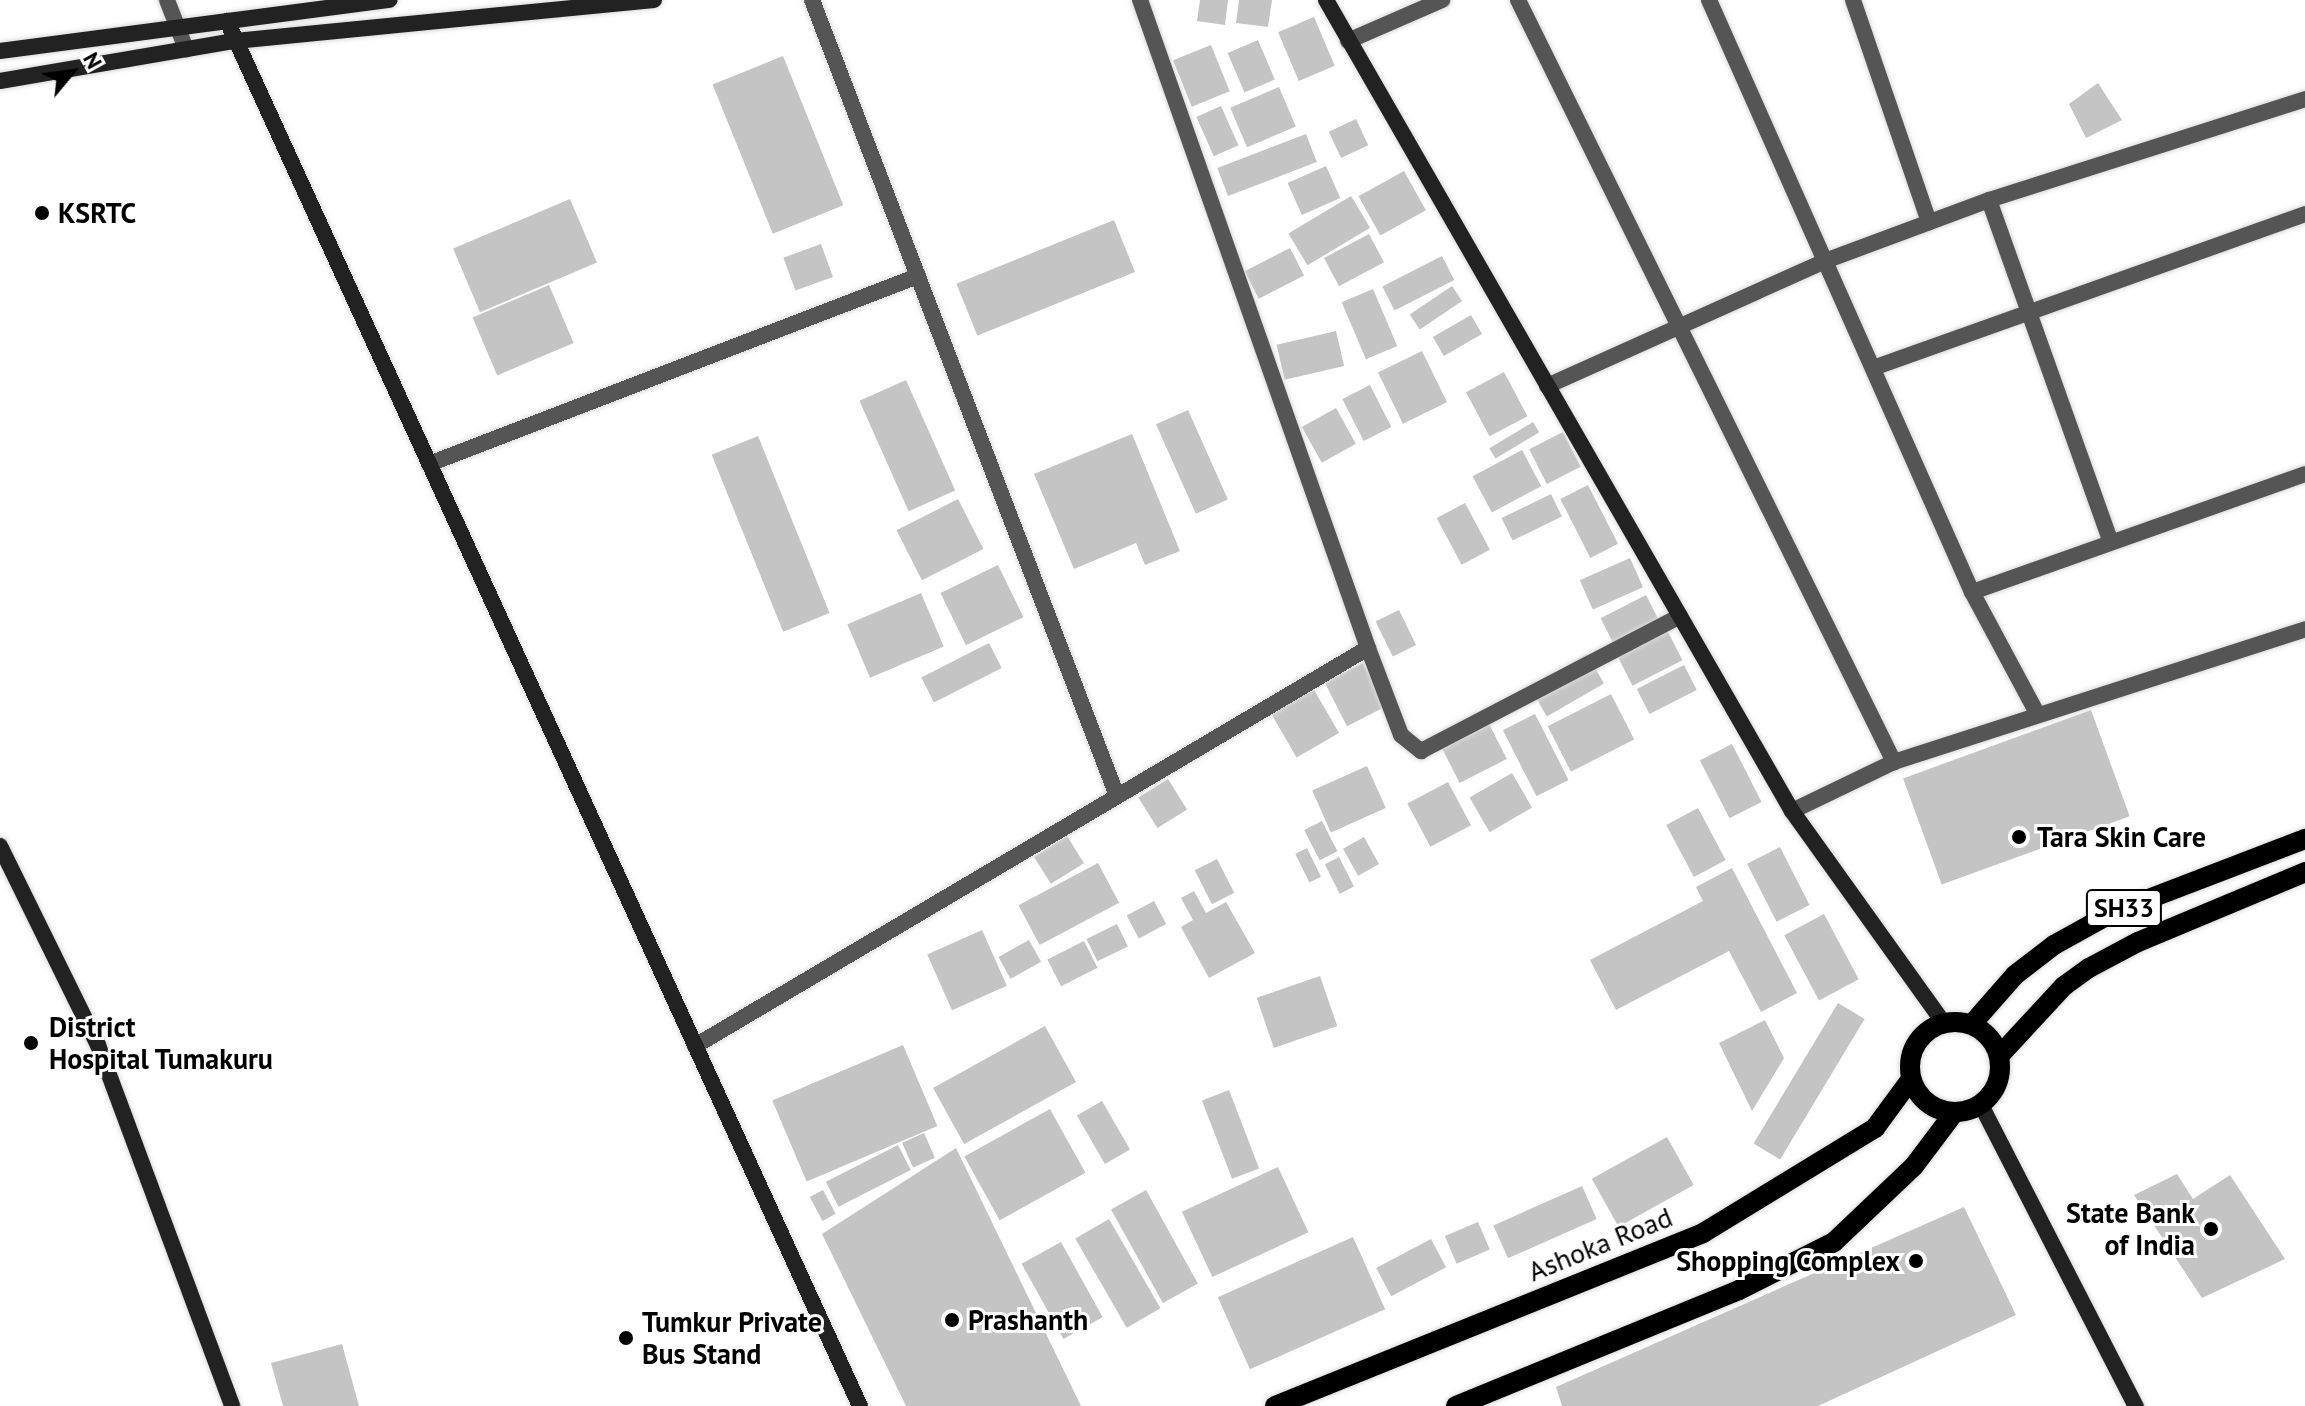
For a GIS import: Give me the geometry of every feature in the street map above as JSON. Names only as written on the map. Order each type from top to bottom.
[{"type":"main road","points":[[0,51],[390,0]]},
{"type":"main road","points":[[0,81],[235,41],[654,0]]},
{"type":"main road","points":[[1326,0],[1792,811],[1943,1022]]},
{"type":"main road","points":[[227,21],[860,1406]]},
{"type":"main road","name":"SH33","points":[[1972,1024],[2015,975],[2054,945],[2112,913],[2305,839]]},
{"type":"main road","points":[[0,846],[98,1045],[232,1406]]},
{"type":"main road","name":"SH33","points":[[1981,1105],[1998,1083],[2000,1055],[2064,986],[2089,968],[2138,942],[2305,872]]},
{"type":"main road","points":[[2000,1055],[1984,1031],[1972,1024],[1943,1022],[1920,1038],[1910,1065],[1911,1079],[1932,1106],[1954,1113],[1981,1105],[2136,1406]]},
{"type":"main road","name":"Ashoka Road","points":[[1275,1406],[1703,1233],[1875,1128],[1911,1079]]},
{"type":"main road","points":[[1456,1406],[1710,1302],[1834,1242],[1914,1166],[1954,1113]]},
{"type":"street","points":[[167,0],[186,49]]},
{"type":"street","points":[[812,0],[1117,796]]},
{"type":"street","points":[[1140,0],[1401,735],[1421,751],[1680,616]]},
{"type":"street","points":[[1348,41],[1442,0]]},
{"type":"street","points":[[1518,0],[1676,327],[1894,762]]},
{"type":"street","points":[[1709,0],[1972,592],[2037,713]]},
{"type":"street","points":[[1853,0],[1929,222]]},
{"type":"street","points":[[364,2],[369,30]]},
{"type":"street","points":[[1547,386],[1825,261],[1989,200],[2305,99]]},
{"type":"street","points":[[1989,200],[2111,542]]},
{"type":"street","points":[[1873,368],[2305,214]]},
{"type":"street","points":[[429,464],[918,276]]},
{"type":"street","points":[[1972,592],[2305,474]]},
{"type":"street","points":[[1792,811],[1894,762],[2037,713],[2305,629]]},
{"type":"street","points":[[695,1046],[1368,648]]},
{"type":"building","points":[[1200,0],[1228,0],[1225,25],[1197,21]]},
{"type":"building","points":[[1239,0],[1272,0],[1268,27],[1236,23]]},
{"type":"building","points":[[1314,17],[1335,66],[1299,81],[1278,32]]},
{"type":"building","points":[[1258,40],[1275,80],[1244,92],[1228,53]]},
{"type":"building","points":[[1211,45],[1230,91],[1192,107],[1173,60]]},
{"type":"building","points":[[783,56],[843,205],[773,234],[713,84]]},
{"type":"building","points":[[2098,83],[2122,120],[2086,138],[2069,104]]},
{"type":"building","points":[[1279,87],[1296,127],[1247,147],[1230,108]]},
{"type":"building","points":[[1221,106],[1238,145],[1214,156],[1196,117]]},
{"type":"building","points":[[1356,119],[1368,145],[1341,158],[1329,132]]},
{"type":"building","points":[[1306,134],[1317,162],[1228,196],[1217,168]]},
{"type":"building","points":[[1326,166],[1340,198],[1302,215],[1288,183]]},
{"type":"building","points":[[1404,171],[1426,210],[1380,236],[1359,196]]},
{"type":"building","points":[[1351,196],[1370,228],[1307,265],[1288,234]]},
{"type":"building","points":[[570,199],[597,263],[480,312],[453,249]]},
{"type":"building","points":[[1114,220],[1135,272],[977,336],[956,284]]},
{"type":"building","points":[[1369,234],[1384,262],[1339,286],[1324,258]]},
{"type":"building","points":[[821,244],[833,277],[795,291],[783,258]]},
{"type":"building","points":[[1290,248],[1304,276],[1259,299],[1245,271]]},
{"type":"building","points":[[1442,256],[1454,280],[1395,310],[1382,286]]},
{"type":"building","points":[[549,285],[574,343],[497,375],[473,317]]},
{"type":"building","points":[[1452,286],[1462,301],[1420,329],[1410,315]]},
{"type":"building","points":[[1373,289],[1397,346],[1366,359],[1342,302]]},
{"type":"building","points":[[1471,315],[1482,334],[1444,356],[1433,337]]},
{"type":"building","points":[[1336,331],[1344,366],[1285,380],[1277,345]]},
{"type":"building","points":[[1422,351],[1447,402],[1403,424],[1378,372]]},
{"type":"building","points":[[1504,372],[1527,416],[1490,436],[1466,392]]},
{"type":"building","points":[[906,380],[955,491],[909,511],[859,401]]},
{"type":"building","points":[[1370,385],[1391,427],[1364,441],[1342,399]]},
{"type":"building","points":[[1336,408],[1356,444],[1322,463],[1302,427]]},
{"type":"building","points":[[1188,410],[1228,500],[1196,514],[1156,424]]},
{"type":"building","points":[[1533,422],[1539,432],[1495,459],[1489,448]]},
{"type":"building","points":[[1563,432],[1581,467],[1547,484],[1529,449]]},
{"type":"building","points":[[1132,434],[1180,551],[1145,565],[1136,543],[1074,569],[1034,474]]},
{"type":"building","points":[[758,436],[830,613],[783,632],[712,455]]},
{"type":"building","points":[[1522,450],[1541,486],[1492,512],[1473,476]]},
{"type":"building","points":[[1588,485],[1618,544],[1590,558],[1560,499]]},
{"type":"building","points":[[1551,494],[1562,516],[1513,541],[1502,518]]},
{"type":"building","points":[[958,499],[983,549],[922,580],[897,530]]},
{"type":"building","points":[[1465,503],[1490,550],[1462,565],[1437,518]]},
{"type":"building","points":[[1630,558],[1643,587],[1593,610],[1580,580]]},
{"type":"building","points":[[998,565],[1023,617],[966,645],[940,593]]},
{"type":"building","points":[[921,593],[944,646],[870,678],[847,624]]},
{"type":"building","points":[[1646,595],[1659,621],[1614,644],[1601,618]]},
{"type":"building","points":[[1399,610],[1416,645],[1393,656],[1376,621]]},
{"type":"building","points":[[1667,630],[1682,660],[1633,686],[1617,655]]},
{"type":"building","points":[[989,643],[1002,668],[934,702],[921,678]]},
{"type":"building","points":[[1587,654],[1604,683],[1547,716],[1530,687]]},
{"type":"building","points":[[1363,663],[1385,707],[1347,726],[1325,683]]},
{"type":"building","points":[[1684,665],[1697,690],[1649,714],[1637,689]]},
{"type":"building","points":[[1313,688],[1339,733],[1297,758],[1271,712]]},
{"type":"building","points":[[1611,694],[1634,739],[1571,772],[1548,726]]},
{"type":"building","points":[[2091,710],[2130,816],[1942,885],[1903,778]]},
{"type":"building","points":[[1535,714],[1569,780],[1537,796],[1503,730]]},
{"type":"building","points":[[1486,718],[1507,759],[1460,783],[1439,742]]},
{"type":"building","points":[[1732,744],[1762,802],[1729,818],[1700,760]]},
{"type":"building","points":[[1367,766],[1386,808],[1331,832],[1312,790]]},
{"type":"building","points":[[1512,773],[1532,808],[1490,832],[1470,797]]},
{"type":"building","points":[[1168,779],[1187,810],[1157,828],[1138,798]]},
{"type":"building","points":[[1448,782],[1471,825],[1430,847],[1407,804]]},
{"type":"building","points":[[1698,808],[1726,860],[1694,877],[1666,825]]},
{"type":"building","points":[[1322,821],[1337,851],[1320,860],[1304,830]]},
{"type":"building","points":[[1067,836],[1084,863],[1051,884],[1034,857]]},
{"type":"building","points":[[1364,837],[1379,864],[1358,876],[1343,849]]},
{"type":"building","points":[[1780,847],[1810,905],[1777,922],[1747,864]]},
{"type":"building","points":[[1307,848],[1321,877],[1309,882],[1295,854]]},
{"type":"building","points":[[1339,857],[1354,886],[1340,894],[1325,864]]},
{"type":"building","points":[[1217,859],[1234,893],[1212,904],[1195,870]]},
{"type":"building","points":[[1098,863],[1119,903],[1040,945],[1019,905]]},
{"type":"building","points":[[1732,868],[1797,993],[1761,1012],[1729,951],[1616,1010],[1590,960],[1703,901],[1696,887]]},
{"type":"building","points":[[1194,891],[1206,913],[1226,902],[1255,953],[1209,978],[1181,927],[1193,920],[1181,898]]},
{"type":"building","points":[[1154,901],[1166,924],[1139,939],[1127,916]]},
{"type":"building","points":[[1824,914],[1859,979],[1819,1000],[1784,935]]},
{"type":"building","points":[[1117,924],[1128,946],[1097,961],[1086,939]]},
{"type":"building","points":[[982,930],[1007,986],[952,1010],[927,954]]},
{"type":"building","points":[[1029,940],[1041,962],[1011,979],[998,957]]},
{"type":"building","points":[[1084,941],[1098,968],[1061,986],[1047,960]]},
{"type":"building","points":[[1320,976],[1337,1026],[1274,1048],[1257,998]]},
{"type":"building","points":[[1838,1003],[1865,1019],[1780,1160],[1754,1144]]},
{"type":"building","points":[[1765,1020],[1784,1058],[1752,1111],[1719,1043]]},
{"type":"building","points":[[1045,1026],[1076,1082],[964,1144],[933,1088]]},
{"type":"building","points":[[903,1045],[937,1126],[807,1181],[772,1100]]},
{"type":"building","points":[[1229,1090],[1259,1168],[1232,1179],[1202,1100]]},
{"type":"building","points":[[1102,1101],[1130,1149],[1105,1164],[1077,1116]]},
{"type":"building","points":[[1050,1109],[1085,1173],[1000,1220],[964,1157]]},
{"type":"building","points":[[924,1133],[935,1158],[913,1167],[902,1143]]},
{"type":"building","points":[[1667,1137],[1694,1185],[1618,1227],[1592,1179]]},
{"type":"building","points":[[898,1145],[911,1170],[839,1207],[826,1182]]},
{"type":"building","name":"Prashanth","points":[[956,1148],[1081,1406],[906,1406],[822,1234]]},
{"type":"building","points":[[1278,1167],[1308,1232],[1212,1277],[1182,1212]]},
{"type":"building","name":"State Bank of India","points":[[2177,1174],[2193,1199],[2230,1175],[2285,1259],[2202,1298],[2134,1195]]},
{"type":"building","points":[[1582,1186],[1597,1219],[1508,1258],[1493,1225]]},
{"type":"building","points":[[823,1190],[836,1214],[822,1221],[810,1197]]},
{"type":"building","points":[[1146,1190],[1198,1284],[1163,1303],[1111,1209]]},
{"type":"building","name":"Shopping Complex","points":[[1964,1207],[2016,1315],[1818,1406],[1562,1406],[1556,1387]]},
{"type":"building","points":[[1109,1219],[1160,1308],[1127,1328],[1075,1238]]},
{"type":"building","points":[[1478,1222],[1490,1250],[1457,1264],[1445,1236]]},
{"type":"building","points":[[1353,1237],[1385,1309],[1250,1369],[1218,1297]]},
{"type":"building","points":[[1431,1239],[1446,1267],[1391,1296],[1376,1268]]},
{"type":"building","points":[[1061,1242],[1103,1317],[1063,1339],[1022,1264]]},
{"type":"building","points":[[342,1344],[359,1406],[283,1406],[271,1363]]},
{"type":"place","name":"KSRTC","points":[[42,213]]},
{"type":"place","name":"Tara Skin Care","points":[[2019,837]]},
{"type":"place","name":"District Hospital Tumakuru","points":[[31,1043]]},
{"type":"place","name":"State Bank of India","points":[[2211,1229]]},
{"type":"place","name":"Shopping Complex","points":[[1916,1261]]},
{"type":"place","name":"Prashanth","points":[[952,1320]]},
{"type":"place","name":"Tumkur Private Bus Stand","points":[[626,1338]]}]
